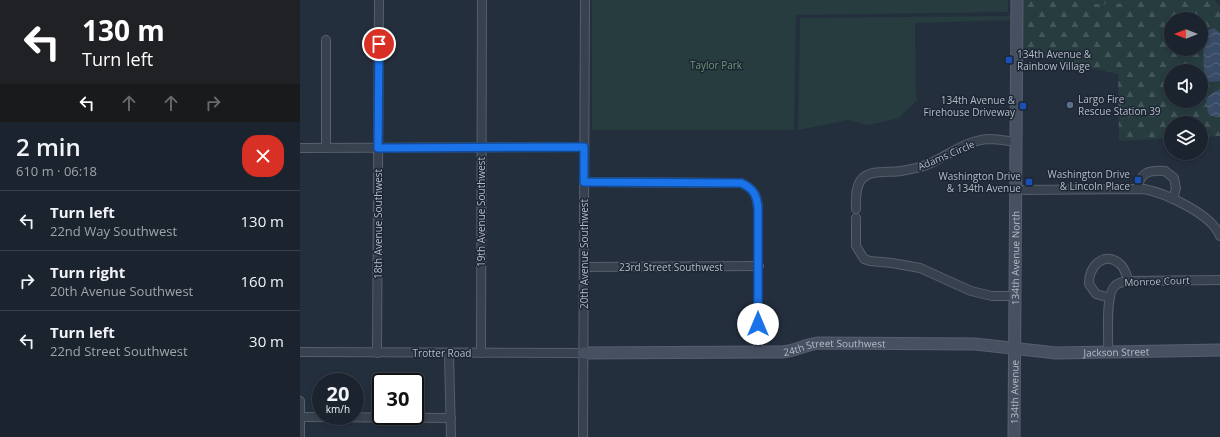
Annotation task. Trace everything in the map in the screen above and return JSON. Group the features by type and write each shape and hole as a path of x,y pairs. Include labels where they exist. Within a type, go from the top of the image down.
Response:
{"street":[{"name":"18th Avenue Southwest","path":"377,352 379,0"},
{"name":"19th Avenue Southwest","path":"481,353 482,0"},
{"name":"20th Avenue Southwest","path":"583,437 585,0"},
{"name":"134th Avenue North","path":"1013,347 1017,0"},
{"path":"326,40 326,148"},
{"name":"Adams Circle","path":"856,209 856,190 861,180 869,174 893,173 917,168 931,163 961,146 978,141 989,139 1016,142"},
{"path":"300,148 584,147"},
{"path":"1137,189 1139,179 1147,172 1165,171 1174,178 1176,188 1173,199"},
{"path":"584,182 741,183 749,186 755,193 758,201 758,353"},
{"path":"1016,190 1137,189 1158,191 1207,219 1217,229 1220,236"},
{"path":"856,218 856,246 864,259 870,261 892,262 920,268 971,291 992,296 1014,296"},
{"path":"1108,352 1110,298 1096,294 1089,284 1091,269 1095,264 1105,260 1115,261 1124,268 1129,281"},
{"name":"23rd Street Southwest","path":"584,267 758,266"},
{"name":"Monroe Court","path":"1110,298 1113,288 1119,283 1129,281 1220,280"},
{"name":"24th Street Southwest","path":"583,353 790,352 810,344 820,343 967,344 1013,347"},
{"name":"Jackson Street","path":"1013,347 1056,353 1220,350"},
{"name":"134th Avenue","path":"1013,347 1014,437"},
{"name":"Trotter Road","path":"300,352 583,353"},
{"path":"450,353 451,437"},
{"path":"300,401 300,437"},
{"path":"300,417 451,418"}],"green space":[{"name":"Taylor Park","path":"592,0 1008,0 1008,12 796,15 794,130 592,130"},
{"path":"1011,0 1013,0 1013,20 915,23 916,99 918,99 899,118 868,125 848,120 798,130 800,18 1008,16 1011,13"},
{"path":"1023,0 1084,0 1101,5 1122,3 1124,0 1214,0 1220,6 1220,33 1217,30 1208,34 1208,12 1164,12 1164,56 1203,56 1204,64 1164,64 1164,108 1208,108 1211,116 1220,116 1220,136 1208,137 1208,116 1164,116 1164,138 1119,141 1118,74 1023,53"},
{"path":"1084,0 1124,0 1122,3 1101,5"},
{"path":"1208,81 1220,81 1220,89 1208,97"}],"water":[{"path":"1214,28 1220,33 1220,81 1208,81 1208,64 1204,64 1203,56 1208,56 1208,30"},
{"path":"1220,89 1220,116 1211,116 1208,113 1208,97"}],"place":[{"name":"134th Avenue & Rainbow Village","path":"1009,60"},
{"name":"Largo Fire Rescue Station 39","path":"1070,105"},
{"name":"134th Avenue & Firehouse Driveway","path":"1023,106"},
{"name":"Washington Drive & Lincoln Place","path":"1138,180"},
{"name":"Washington Drive & 134th Avenue","path":"1029,182"}],"route":[{"path":"379,44 378,148 584,147 584,182 741,183 749,186 755,193 758,201 758,324"}]}
